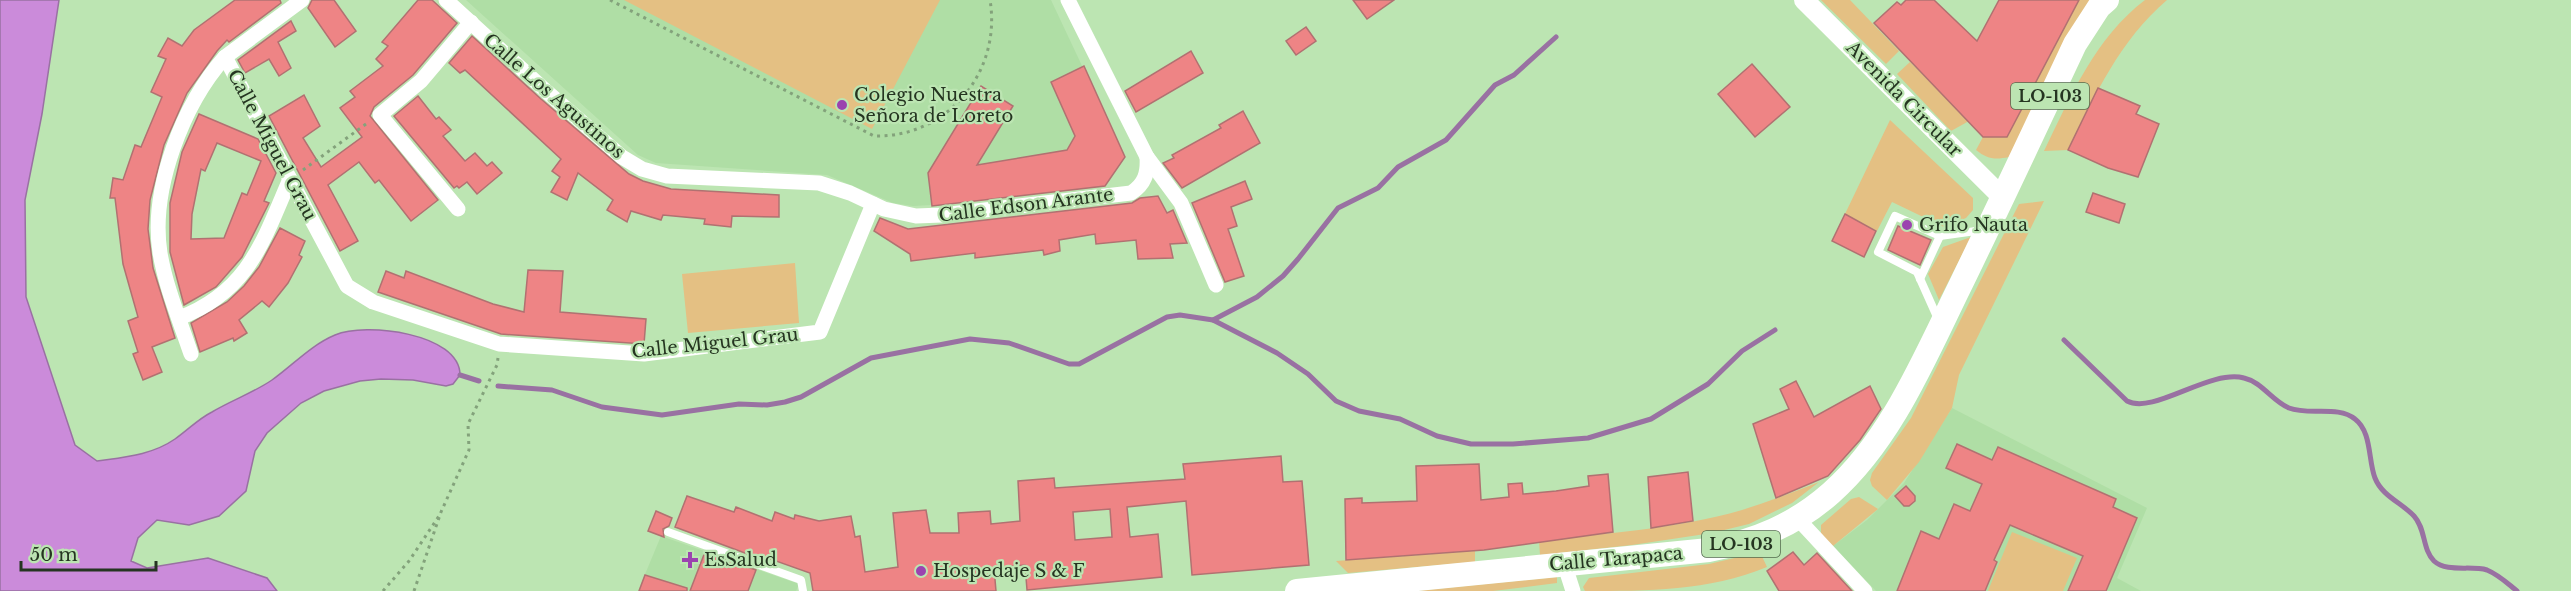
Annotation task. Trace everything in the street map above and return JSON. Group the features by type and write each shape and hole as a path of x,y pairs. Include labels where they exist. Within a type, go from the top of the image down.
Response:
{"main road":[{"name":"LO-103","path":"2003,198 2075,44 2099,7 2107,0"},
{"name":"Calle Tarapaca","path":"1297,591 1709,550 1764,536 1798,519 1831,493 1856,466 1907,396 2003,198"}],"street":[{"path":"191,354 166,282 160,252 158,221 162,188 172,155 188,116 209,77 225,57 302,0"},
{"name":"Calle Los Agustinos","path":"446,0 622,157 642,169 667,176 819,183 850,193 884,209 916,216"},
{"path":"1068,0 1147,157 1181,203 1216,285"},
{"name":"Avenida Circular","path":"1804,0 2003,198"},
{"path":"458,208 380,115 421,81 471,22"},
{"name":"Calle Miguel Grau","path":"225,57 342,278 358,294 373,302 498,344 644,354 820,332 873,204"},
{"name":"Calle Edson Arante","path":"916,216 1131,193 1145,178 1147,157"},
{"path":"179,318 213,301 241,277 261,245 290,179"},
{"path":"1798,519 1865,591"},
{"path":"1564,563 1572,591"}],"lane":[{"path":"1941,325 1917,272 1878,252 1895,216 1940,236 1987,229"},
{"path":"1920,279 1940,236"},
{"path":"668,532 801,580 803,591"}],"path":[{"path":"610,0 874,136 887,136 928,126 954,108 967,94 986,58 992,22 990,0"},
{"path":"290,179 380,115"},
{"path":"414,591 441,512 469,450 468,424 497,365 498,344"},
{"path":"383,591 409,561 441,512"}],"shaded area":[{"path":"0,0 59,0 42,114 25,200 26,297 75,445 97,461 157,449 175,439 207,415 272,380 318,344 349,331 388,331 409,334 445,349 456,361 460,375 453,384 446,386 413,380 360,381 324,391 301,403 267,433 255,451 246,491 219,516 189,525 157,520 138,538 131,561 147,568 208,558 267,578 277,591 0,591"},
{"name":"Colegio Nuestra Señora de Loreto","path":"466,0 1051,0 1125,157 1111,177 913,206 893,203 827,175 656,163 638,155"},
{"path":"624,0 940,0 872,129"},
{"path":"1821,0 1850,0 1899,51 1886,64"},
{"path":"2079,0 2092,0 2009,157 1991,158 1980,153 1976,150 1983,137 2007,137"},
{"path":"2145,0 2167,0 2150,16 2110,69 2068,150 2044,151 2075,89 2098,50 2127,15"},
{"path":"1910,62 1969,121 1951,131 1897,74"},
{"path":"1890,120 1973,198 1973,210 1966,218 1944,227 1892,202 1877,231 1845,214"},
{"path":"2044,201 1959,375 1952,408 1919,462 1887,500 1872,486 1870,480 1872,473 1911,418 2019,204"},
{"path":"1971,237 1939,300 1928,274 1943,247"},
{"path":"795,263 799,323 688,333 682,274"},
{"path":"1952,408 2147,508 2117,578 2141,591 1876,591 1833,546 1867,520 1904,483"},
{"path":"1819,482 1792,503 1749,524 1712,533 1632,545 1540,555 1539,541 1692,522 1742,510"},
{"path":"1859,497 1878,509 1833,546 1821,534 1821,525 1851,499"},
{"path":"2012,532 2077,558 2063,591 1988,591"},
{"name":"EsSalud","path":"661,536 799,584 796,591 638,591"},
{"path":"1475,551 1475,562 1348,573 1336,561"},
{"path":"1760,552 1767,567 1723,581 1678,588 1632,591 1585,591 1583,587 1589,578 1709,564"},
{"path":"1557,577 1557,583 1493,591 1415,591"}],"building":[{"path":"235,0 280,0 281,3 229,42 227,40 217,51 187,93 164,145 150,200 148,229 153,268 175,338 152,347 162,372 143,380 133,354 138,352 128,321 138,317 123,264 115,198 110,198 113,178 123,180 135,145 141,147 162,97 151,92 166,59 158,56 168,38 182,46 194,30"},
{"path":"312,0 334,0 356,31 335,47 308,8"},
{"path":"418,0 432,0 457,23 413,75 374,107 370,116 438,200 411,221 379,180 375,183 359,162 328,185 358,241 340,251 269,116 304,95 320,126 303,138 321,167 362,137 340,108 355,97 350,91 383,66 376,59 388,46 382,42"},
{"path":"1353,0 1394,0 1367,19"},
{"path":"1906,0 1934,0 1977,41 1999,0 2079,0 2007,137 1983,137 1874,23 1897,2 1901,5"},
{"path":"291,21 296,31 278,42 291,68 279,76 269,59 245,73 238,60"},
{"path":"1306,27 1316,41 1296,55 1286,41"},
{"path":"472,36 629,174 643,181 671,189 779,195 779,217 732,216 731,227 704,224 705,219 663,215 661,220 631,211 627,222 607,210 613,200 578,173 567,200 551,192 560,177 552,171 561,159 465,70 460,73 449,63"},
{"path":"1191,51 1203,73 1136,112 1125,91"},
{"path":"1752,64 1790,107 1755,137 1718,94"},
{"path":"1084,66 1125,157 1105,186 932,206 928,173 981,86 1013,106 977,165 1067,150 1075,136 1051,82"},
{"path":"2098,88 2140,106 2136,114 2159,124 2138,177 2108,168 2068,150"},
{"path":"418,96 436,119 439,117 451,130 443,136 465,161 475,153 487,166 492,162 502,173 477,194 467,182 459,188 457,186 454,188 394,116"},
{"path":"1243,111 1260,143 1182,188 1163,163 1174,158 1172,155 1221,128 1219,125"},
{"path":"199,114 258,139 276,173 264,201 269,203 242,257 216,287 184,305 170,252 170,203 182,152","holes":["217,143 261,161 247,195 242,193 224,238 191,239 192,214 201,169 205,171"]},
{"path":"1245,181 1252,199 1231,207 1237,226 1228,229 1244,276 1225,282 1192,203"},
{"path":"2093,193 2125,204 2119,223 2086,212"},
{"path":"1158,196 1167,213 1173,210 1187,243 1170,244 1173,258 1138,259 1136,240 1096,244 1095,234 1059,240 1060,251 1044,255 1043,250 975,258 975,253 911,261 910,254 874,231 880,218 908,229 1132,203 1140,198"},
{"path":"1845,214 1876,231 1864,257 1832,241"},
{"path":"1898,226 1931,240 1920,265 1888,250"},
{"path":"280,228 305,241 299,255 302,257 288,283 269,307 262,301 239,320 247,333 234,341 233,338 200,352 191,323 227,302 244,286 259,267"},
{"path":"528,270 563,271 560,312 646,319 644,344 501,334 378,292 386,271 404,278 406,271 493,304 524,312"},
{"path":"1796,381 1814,417 1870,386 1881,409 1860,440 1828,476 1776,498 1753,424 1789,409 1780,389"},
{"path":"1957,444 1992,460 1998,447 2116,499 2113,507 2137,518 2106,591 2068,591 2083,556 2010,525 1994,560 1997,562 1985,591 1897,591 1921,531 1939,539 1954,504 1970,511 1982,484 1946,468"},
{"path":"1281,456 1283,482 1302,481 1309,565 1192,575 1186,501 1127,507 1130,537 1158,534 1162,577 1027,590 1025,565 994,568 996,591 813,591 810,573 762,556 761,559 675,527 687,496 734,512 736,507 772,521 775,512 794,519 795,515 819,521 851,516 855,537 860,536 865,572 898,567 893,513 926,510 930,533 959,533 958,513 990,511 991,524 1020,521 1018,481 1054,478 1055,488 1185,479 1183,464","holes":["1110,509 1112,537 1075,540 1073,512"]},
{"path":"1479,464 1481,500 1509,497 1508,484 1522,483 1523,494 1556,491 1589,486 1588,476 1608,474 1613,532 1484,550 1346,560 1345,499 1362,498 1362,503 1417,501 1416,466"},
{"path":"1688,472 1693,521 1651,528 1648,477"},
{"path":"1906,486 1915,496 1915,501 1909,506 1904,506 1895,496"},
{"path":"656,511 672,518 669,526 663,529 664,537 648,531"},
{"path":"705,552 756,570 748,591 690,591"},
{"path":"1793,552 1804,565 1817,553 1852,591 1779,591 1767,571"},
{"path":"645,575 687,588 687,591 639,591"}],"waterway":[{"path":"498,386 552,390 602,407 662,415 739,404 767,405 785,402 801,397 871,358 970,339 1009,343 1069,364 1079,364 1167,317 1180,315 1213,320 1257,297 1283,276 1338,208 1378,188 1398,167 1446,140 1495,85 1514,75 1556,37"},
{"path":"1213,320 1277,353 1308,374 1336,401 1359,411 1400,419 1437,436 1471,444 1513,444 1588,438 1651,419 1708,384 1742,351 1775,330"},
{"path":"2064,340 2127,401 2138,404 2167,398 2199,385 2230,377 2250,380 2289,408 2305,411 2332,411 2348,415 2355,419 2364,431 2378,484 2387,495 2409,511 2418,521 2428,551 2434,561 2446,567 2487,570 2517,591"},
{"path":"460,375 479,381"}],"place":[{"name":"Colegio Nuestra Señora de Loreto","path":"842,105"},
{"name":"Grifo Nauta","path":"1907,225"},
{"name":"EsSalud","path":"690,560"},
{"name":"Hospedaje S & F","path":"921,571"}]}
